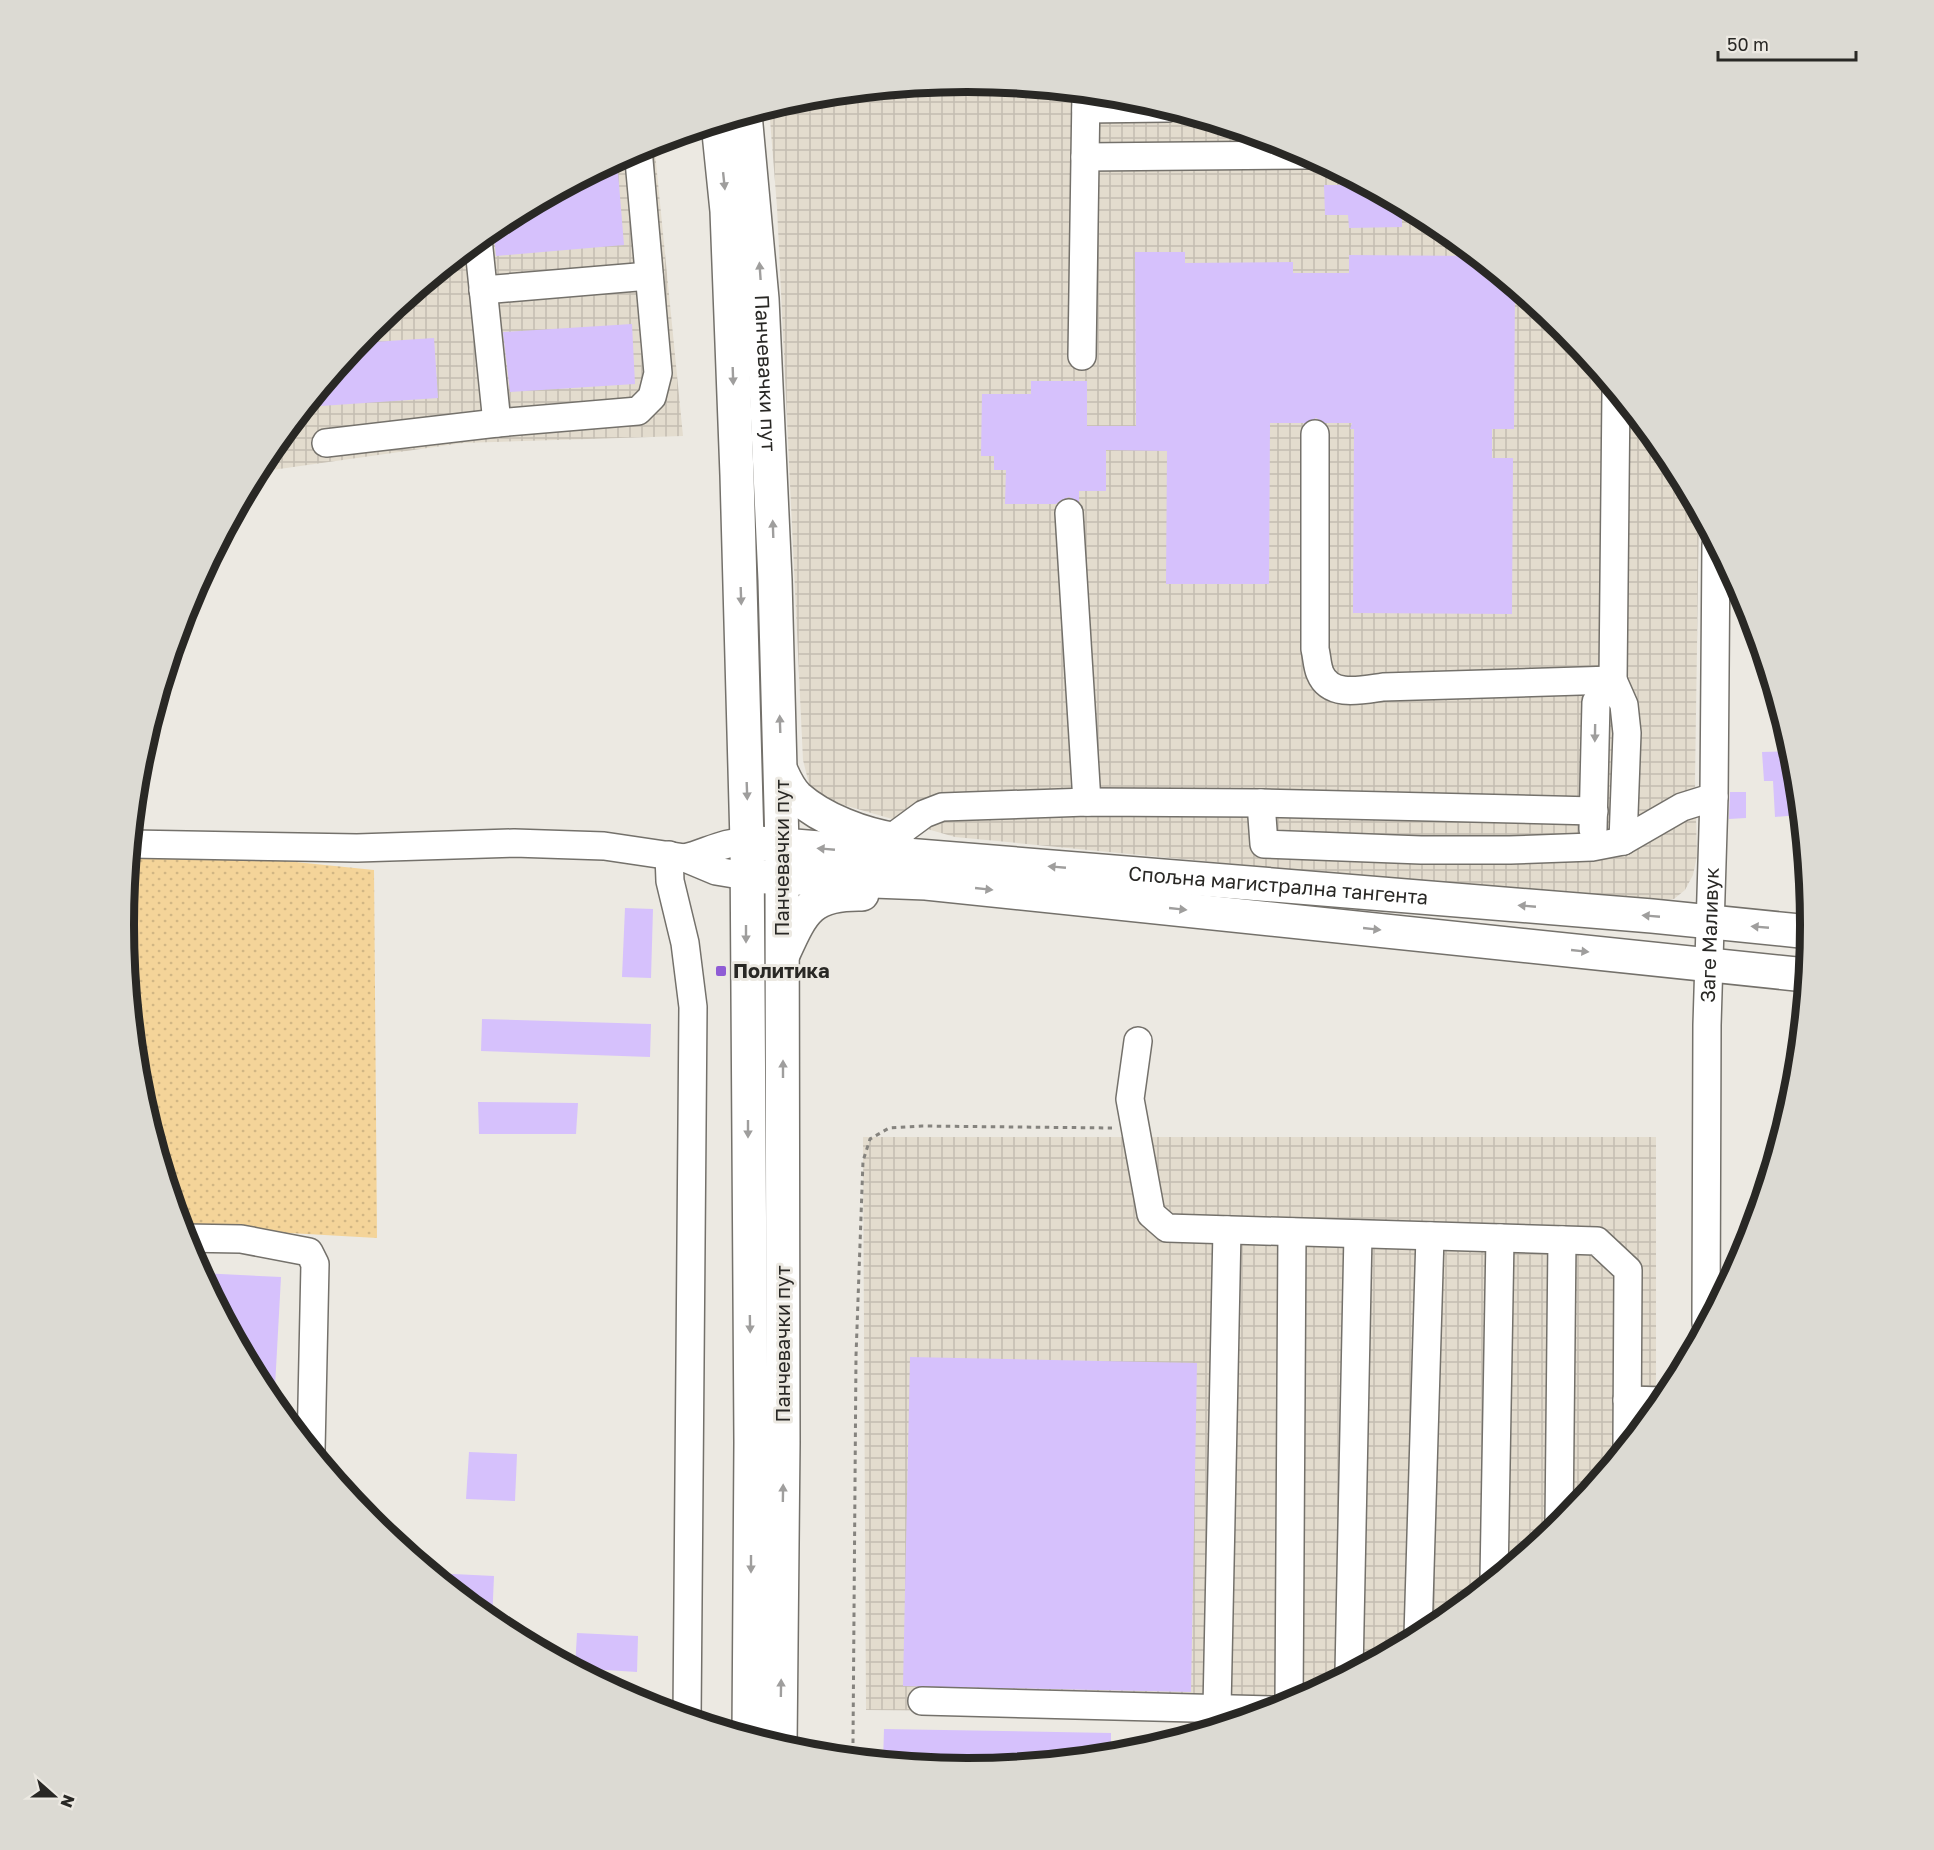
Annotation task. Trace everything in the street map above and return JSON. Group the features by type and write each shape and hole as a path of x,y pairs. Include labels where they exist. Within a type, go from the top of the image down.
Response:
{"main road":[{"name":"Панчевачки пут","path":"747,121 762,299 782,773 783,1442 780,1737"},
{"name":"Панчевачки пут","path":"719,130 728,233 747,842 751,1430 749,1729"},
{"path":"782,773 796,796 818,811 870,834 942,848 968,860"},
{"name":"Спољна магистрална тангента","path":"747,842 1800,931"},
{"name":"Спољна магистрална тангента","path":"746,876 926,883 1799,974"},
{"path":"782,956 800,918 822,900 840,895 878,894 926,883"}],"street":[{"path":"1082,356 1086,101"},
{"path":"1085,157 1286,155"},
{"path":"326,443 497,423 638,411 652,397 658,373 639,159"},
{"path":"479,250 497,423"},
{"path":"483,290 649,276"},
{"path":"1616,403 1613,680 1624,705 1627,733 1623,841"},
{"path":"1315,435 1315,649 1319,672 1326,684 1335,689 1348,691 1383,687 1613,680"},
{"path":"1069,513 1087,802"},
{"name":"Заге Маливук","path":"1707,1309 1708,965 1714,797 1716,558"},
{"path":"1592,848 1596,702 1613,680"},
{"path":"1262,802 1264,844 1432,850 1592,848 1623,841 1682,807 1714,797"},
{"path":"890,839 924,814 942,807 1087,802 1262,802 1594,810"},
{"path":"677,856 718,848 727,843 747,842"},
{"path":"138,844 357,848 514,843 604,846 677,856 716,871 746,876"},
{"path":"677,856 670,881 685,943 693,1007 687,1710"},
{"path":"1138,1041 1130,1099 1151,1215 1167,1228 1597,1242 1628,1269 1627,1433"},
{"path":"1217,1708 1227,1230"},
{"path":"1289,1694 1292,1232"},
{"path":"1349,1666 1358,1234"},
{"path":"1418,1625 1430,1236"},
{"path":"195,1238 241,1239 309,1251 315,1264 311,1439"},
{"path":"1494,1570 1500,1238"},
{"path":"1559,1511 1562,1240"},
{"path":"1627,1400 1651,1401"},
{"path":"922,1701 1248,1709"}],"path":[{"path":"853,1743 856,1356 863,1161 870,1139 889,1128 911,1127 1135,1128"}],"shaded area":[{"path":"912,93 1022,93 1130,108 1183,120 1286,155 1336,177 1384,203 1430,232 1474,264 1517,298 1594,375 1660,462 1699,526 1695,780 1697,856 1693,875 1685,890 1674,899 1653,901 1545,894 955,837 833,802 810,788 803,760 777,207 770,116 858,99"},
{"path":"655,152 683,436 463,443 269,470 340,375 417,298 504,232 550,203 598,177"},
{"path":"138,846 374,870 377,1238 191,1228 162,1141 141,1034 135,980 134,925"},
{"path":"863,1137 1656,1137 1656,1394 1594,1475 1556,1514 1517,1552 1430,1618 1336,1673 1238,1713 866,1710"}],"green space":[{"path":"152,752 151,768 145,792"}],"building":[{"path":"618,168 624,245 496,256 494,239 504,232 550,203"},
{"path":"1324,185 1351,185 1402,214 1402,227 1349,228 1348,215 1325,215"},
{"path":"1135,252 1185,252 1185,263 1293,262 1293,273 1349,273 1349,255 1463,256 1515,296 1514,429 1492,429 1492,458 1513,458 1512,614 1353,613 1354,429 1350,429 1352,423 1325,423 1316,418 1305,423 1270,423 1269,584 1166,584 1167,451 1106,450 1106,491 1079,491 1079,502 1069,497 1056,504 1005,504 1006,470 994,470 994,456 981,456 982,394 1031,394 1031,381 1087,381 1087,426 1136,426"},
{"path":"632,324 635,384 510,392 503,332"},
{"path":"434,338 438,398 315,406 340,375 372,342"},
{"path":"1782,751 1793,816 1775,817 1773,781 1764,781 1762,752"},
{"path":"1730,792 1746,792 1746,818 1729,819"},
{"path":"625,908 653,909 651,978 622,977"},
{"path":"482,1019 651,1024 650,1057 481,1051"},
{"path":"478,1102 578,1103 576,1134 479,1134"},
{"path":"210,1273 281,1277 275,1389 245,1342"},
{"path":"910,1357 1197,1363 1191,1692 903,1686"},
{"path":"469,1452 517,1454 515,1501 466,1499"},
{"path":"444,1574 494,1576 493,1610"},
{"path":"577,1633 638,1636 637,1672 591,1669 575,1661"},
{"path":"884,1729 1111,1733 1111,1745 1022,1757 912,1757 883,1754"}],"place":[{"name":"Политика","path":"721,971"}]}
